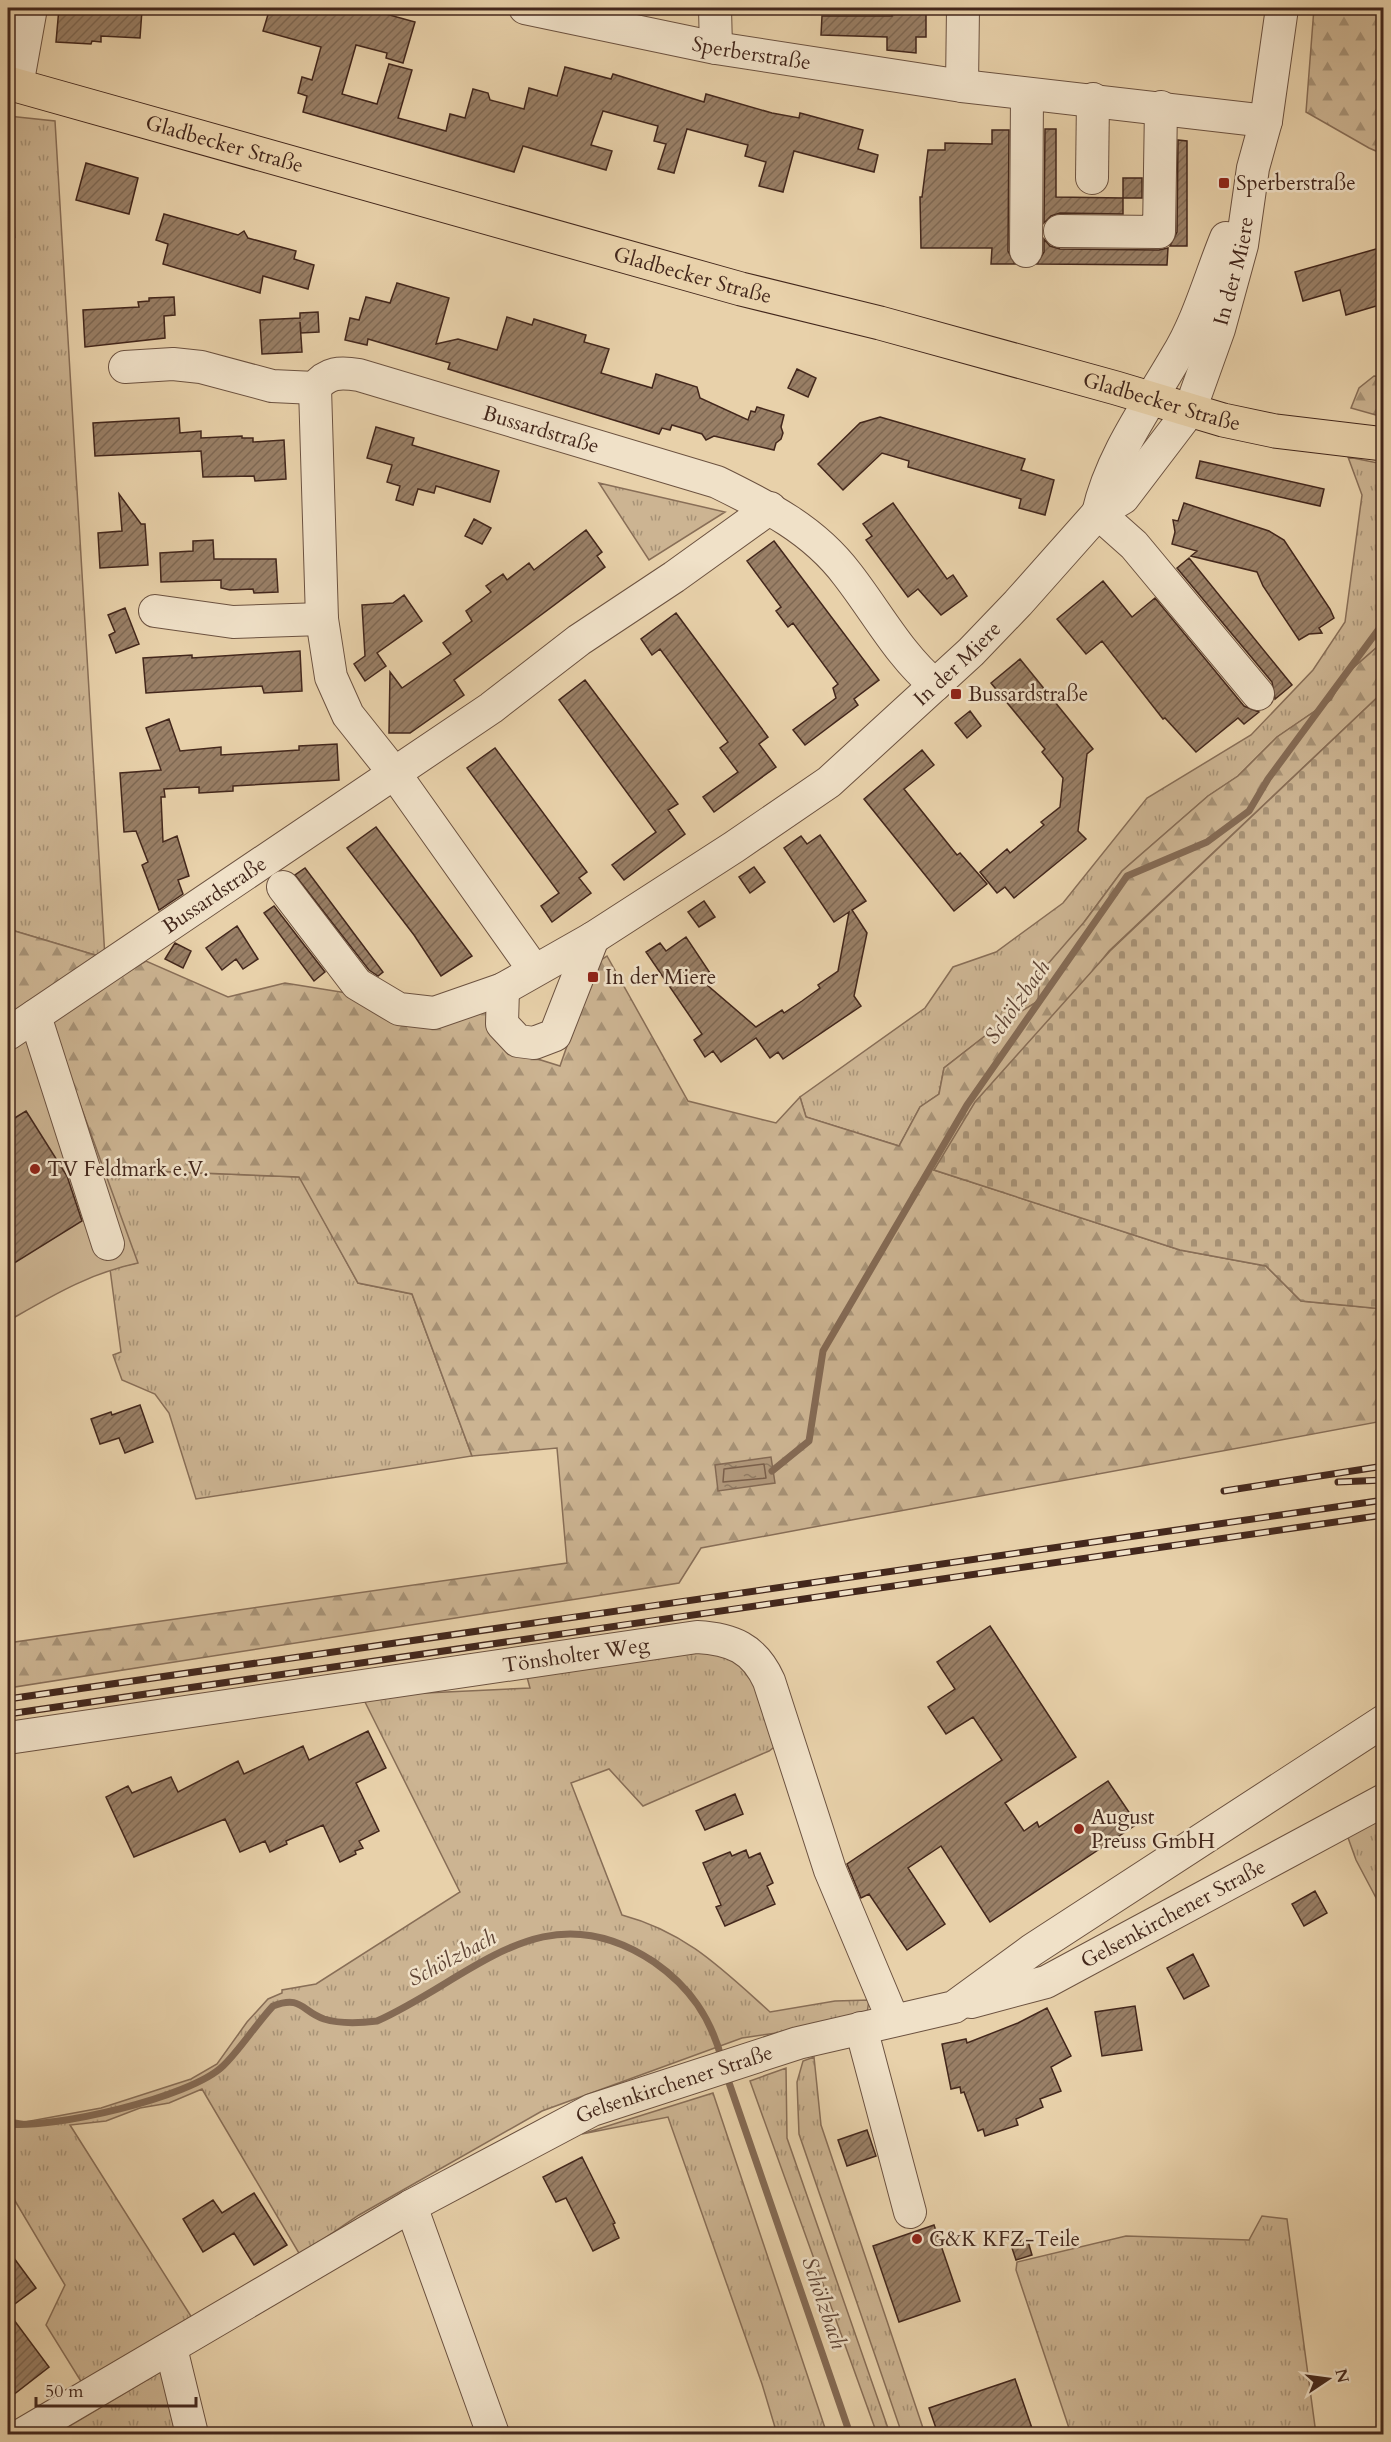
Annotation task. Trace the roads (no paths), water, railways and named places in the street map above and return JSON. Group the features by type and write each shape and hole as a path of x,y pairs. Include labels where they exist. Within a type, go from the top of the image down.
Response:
{"main road":[{"name":"Gladbecker Straße","path":"12,85 741,289 880,323 1191,410 1275,431 1383,444"}],"street":[{"path":"12,85 31,8"},
{"name":"Sperberstraße","path":"525,8 716,48 962,86 1093,99 1266,121"},
{"path":"715,8 716,48"},
{"path":"962,86 963,8"},
{"name":"In der Miere","path":"1098,513 1103,490 1150,398 1177,357 1188,333 1253,168 1266,121 1282,8"},
{"path":"1026,251 1027,94"},
{"path":"1092,178 1093,99"},
{"path":"1060,231 1159,232 1161,107"},
{"name":"In der Miere","path":"283,887 357,984 399,1009 434,1013 503,989 593,938 734,848 829,782 935,685 1018,603 1098,513 1123,498 1191,410 1219,329 1242,245 1253,168"},
{"path":"125,367 173,364 201,367 272,386 315,388 322,619 331,677 348,715 394,774 534,970"},
{"name":"Bussardstraße","path":"315,388 323,377 341,372 359,375 717,482 770,508 818,542 839,564 917,670 935,685"},
{"name":"Bussardstraße","path":"8,1034 491,708 579,640 674,577 770,508"},
{"path":"1098,513 1134,545 1258,694"},
{"path":"155,611 233,622 322,619"},
{"path":"503,989 502,1024 518,1041 534,1043 555,1035 593,938"},
{"path":"35,1016 108,1244"},
{"name":"Tönsholter Weg","path":"8,1738 698,1637 729,1640 748,1651 766,1675 830,1870 893,2020"},
{"name":"Gelsenkirchener Straße","path":"954,2007 1089,1913 1383,1721"},
{"name":"Gelsenkirchener Straße","path":"23,2434 411,2206 592,2110 798,2043 954,2007 1046,1982 1288,1849 1383,1800"},
{"path":"1089,1913 1114,1946"},
{"path":"861,2028 910,2212"},
{"path":"411,2206 493,2434"},
{"path":"171,2348 192,2434"}],"water":[{"path":"771,1457 775,1483 718,1491 715,1465"}],"waterway":[{"name":"Schölzbach","path":"772,1471 809,1441 823,1351 967,1105 1127,876 1207,842 1249,811 1268,779 1384,622"},
{"name":"Schölzbach","path":"8,2124 56,2122 152,2100 206,2078 223,2066 273,2006 296,2003 316,2016 337,2022 377,2021 478,1964 510,1948 543,1937 578,1934 614,1942 654,1962 678,1982 697,2005 712,2030 722,2060"},
{"name":"Schölzbach","path":"726,2074 850,2434"}],"railway":[{"path":"1224,1491 1384,1466"},
{"path":"1338,1482 1384,1480"},
{"path":"8,1699 1384,1500"},
{"path":"8,1714 1384,1515"}],"place":[{"name":"Sperberstraße","path":"1224,183"},
{"name":"Bussardstraße","path":"956,694"},
{"name":"In der Miere","path":"593,977"},
{"name":"TV Feldmark e.V.","path":"35,1169"},
{"name":"August Preuss GmbH","path":"1079,1829"},
{"name":"G&K KFZ-Teile","path":"917,2239"}]}
